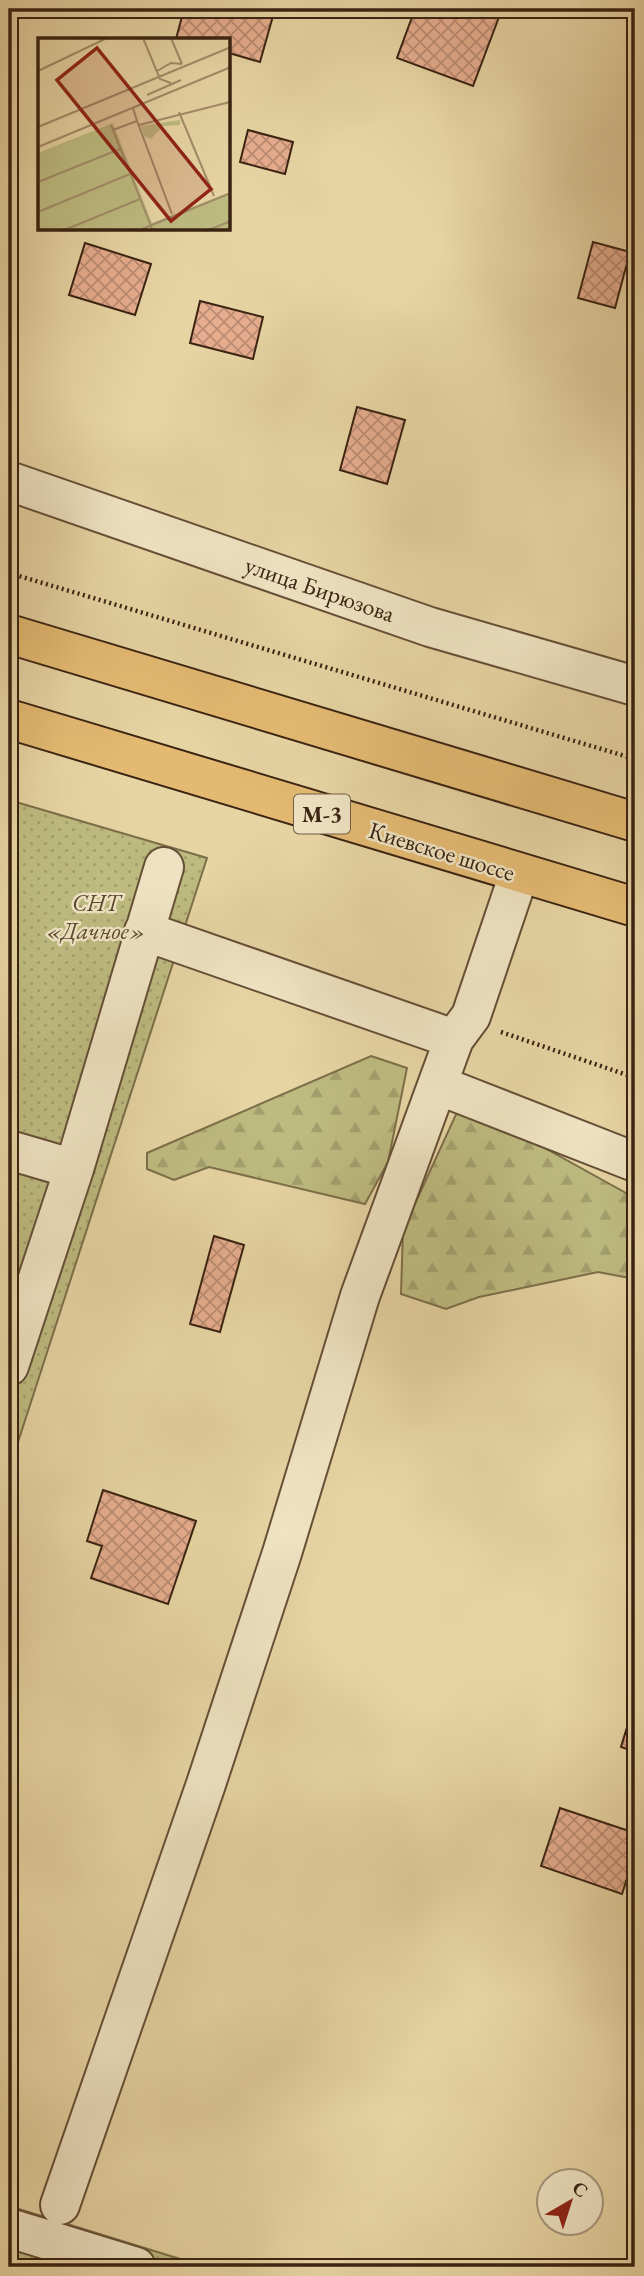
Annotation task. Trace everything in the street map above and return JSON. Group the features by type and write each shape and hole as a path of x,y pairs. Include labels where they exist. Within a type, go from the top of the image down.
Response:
{"highway":[{"path":"9,634 635,822"},
{"name":"Киевское шоссе","path":"9,719 635,907"}],"street":[{"name":"улица Бирюзова","path":"9,481 430,627 635,686"},
{"path":"9,1366 74,1170 163,867"},
{"path":"60,2205 210,1771 282,1553 360,1296 519,874"},
{"path":"144,931 461,1030"},
{"path":"438,1085 635,1162"},
{"path":"9,1150 74,1170"},
{"path":"9,2228 136,2267"}],"path":[{"path":"9,573 635,759"},
{"path":"461,1030 630,1076"}],"green space":[{"name":"СНТ «Дачное»","path":"9,800 207,858 9,1470"},
{"path":"371,1056 407,1068 388,1162 365,1204 209,1167 174,1180 147,1169 147,1153"},
{"path":"471,1107 635,1198 635,1279 598,1272 479,1297 446,1309 401,1294 403,1230 458,1110"},
{"path":"9,2206 206,2267 9,2267"}],"building":[{"path":"184,9 246,9 273,16 260,62 231,54 231,38 176,38"},
{"path":"415,9 502,9 473,86 397,58"},
{"path":"248,130 293,142 285,174 240,162"},
{"path":"593,242 630,252 615,308 578,298"},
{"path":"85,243 151,264 135,315 69,295"},
{"path":"200,301 263,317 253,359 190,343"},
{"path":"357,407 405,420 387,484 340,470"},
{"path":"214,1236 244,1245 220,1332 190,1324"},
{"path":"103,1490 196,1521 168,1604 91,1578 102,1546 87,1541"},
{"path":"635,1701 635,1752 621,1747"},
{"path":"560,1808 635,1833 635,1854 622,1894 541,1866"}]}
